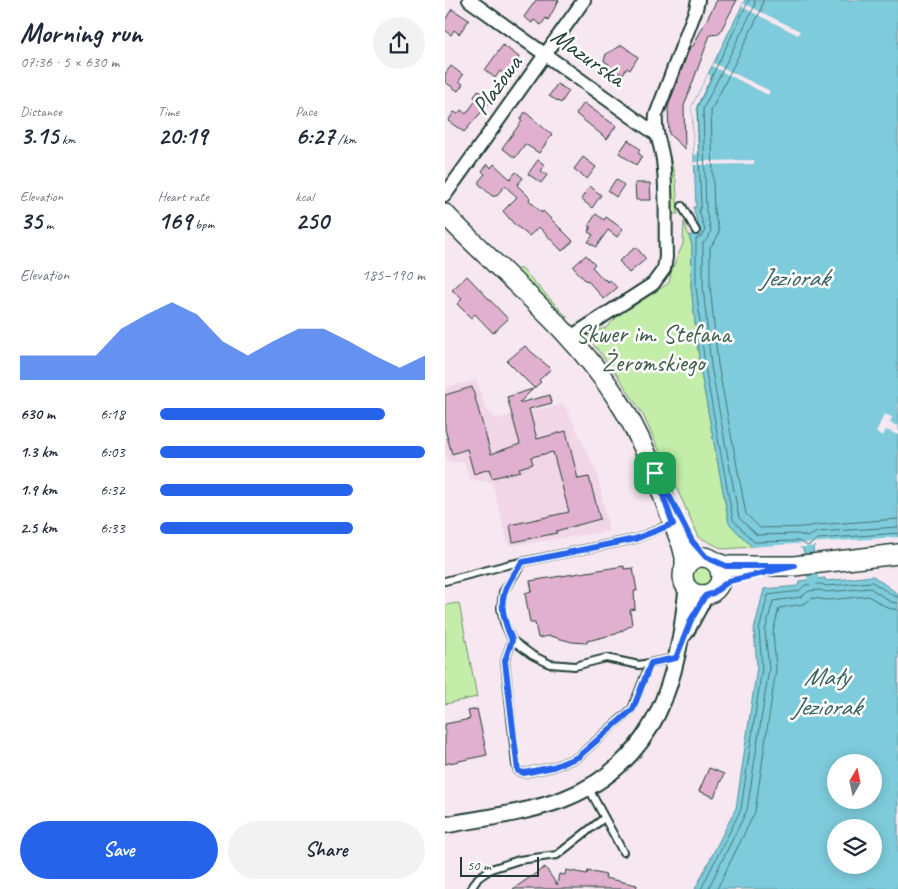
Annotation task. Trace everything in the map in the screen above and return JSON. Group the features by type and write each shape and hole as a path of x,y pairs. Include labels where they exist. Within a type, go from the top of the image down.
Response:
{"main road":[{"path":"445,214 569,338 619,400 655,473 685,557 683,576 687,588 697,595 712,591 729,581 794,566 898,554"},
{"path":"655,473 667,491 692,541 711,560 722,575 712,591"},
{"path":"685,568 693,559 711,560 726,566 794,566"}],"street":[{"name":"Mazurska","path":"469,0 656,134"},
{"name":"Plażowa","path":"445,195 584,0"},
{"path":"569,338 653,284 664,269 666,257 664,167 655,124 658,107 698,0"},
{"path":"445,825 550,804 588,787 619,766 633,753 655,723 664,702 677,654 687,588"},
{"path":"677,654 691,620 712,591"}],"lane":[{"path":"683,206 696,232"},
{"path":"445,581 523,562 635,539 673,524"},
{"path":"523,562 503,592 501,608 504,622 512,640 532,655 550,664 575,666 606,658 631,664 653,663 677,654"},
{"path":"512,640 505,661 516,765 518,771 524,773 553,767 578,757 633,709 653,663"},
{"path":"588,787 623,852"},
{"path":"471,889 477,878 491,869 519,860 557,855 604,818"}],"shaded area":[{"path":"476,380 486,409 496,419 564,404 597,473 609,531 509,546 492,483 470,479 464,462 448,462 445,451 445,388"}],"green space":[{"path":"670,157 676,181 678,214 672,214"},
{"name":"Skwer im. Stefana Żeromskiego","path":"684,222 692,245 691,286 700,368 729,523 752,547 723,549 699,537 643,415 620,379 587,336 587,333 606,328 622,312 604,325 597,326 620,309 629,309 669,283 672,269 683,244"},
{"path":"518,269 522,269 567,317 566,322 516,272"},
{"path":"703,564 712,568 716,577 712,586 703,590 694,586 690,577 694,568"},
{"path":"459,603 477,697 445,704 445,605"}],"water":[{"name":"Jeziorak","path":"745,0 898,0 898,538 818,544 813,549 814,555 805,556 803,549 798,546 752,547 729,523 700,368 691,287 692,245 689,236 700,231 693,207 696,207 692,106"},
{"name":"Mały Jeziorak","path":"873,576 898,594 898,889 695,889 736,808 757,667 754,630 764,589 798,586 799,581 825,578 826,581"}],"pier":[{"path":"743,3 800,31 798,35 750,11 742,6"},
{"path":"713,63 770,91 768,95 712,66"},
{"path":"708,74 711,76 696,107 698,154 694,155 692,106"},
{"path":"754,160 754,164 694,165 694,162 704,161"},
{"path":"884,414 892,417 890,423 898,426 898,435 886,430 883,436 876,433"},
{"path":"898,537 898,540 778,549 751,549 749,547"}],"building":[{"path":"536,0 559,0 548,20 546,18 541,25 534,20 532,23 524,17"},
{"path":"717,0 737,0 719,34 710,35 684,106 685,149 669,134 668,107 690,47 693,46"},
{"path":"452,9 469,20 459,34 454,30 451,35 445,30 445,20"},
{"path":"503,45 519,57 517,61 519,63 509,77 500,71 495,78 485,70"},
{"path":"622,45 638,57 630,70 627,68 623,74 613,74 610,72 609,64 604,61 606,54"},
{"path":"451,66 463,75 459,81 463,84 458,91 445,82 445,74"},
{"path":"557,84 569,91 561,103 549,96"},
{"path":"478,90 492,100 464,132 448,121 454,112 458,114 461,110 466,114 477,99 474,97"},
{"path":"584,103 616,126 607,139 576,114"},
{"path":"525,112 552,135 539,153 525,144 515,158 502,148 522,121 520,120"},
{"path":"628,140 640,149 638,153 642,156 636,165 619,153"},
{"path":"583,157 596,167 587,179 574,169"},
{"path":"538,160 545,165 541,171 547,175 541,183 528,174"},
{"path":"488,164 491,168 494,164 510,179 516,172 523,178 517,185 542,213 543,211 573,241 562,251 539,227 529,236 514,224 503,211 517,197 505,186 496,196 492,196 479,184 479,181 485,174 482,171"},
{"path":"616,179 624,185 616,197 608,191"},
{"path":"635,183 650,183 651,200 636,200"},
{"path":"590,186 601,195 592,208 581,199"},
{"path":"596,214 604,220 606,217 623,229 617,237 608,230 596,247 588,242 593,235 588,232 591,227 588,226"},
{"path":"636,247 646,259 629,273 619,261"},
{"path":"586,255 595,264 592,267 604,280 608,282 610,280 617,288 604,299 573,267"},
{"path":"467,276 508,319 493,333 475,314 471,318 457,304 462,299 452,290"},
{"path":"525,346 551,369 539,380 541,382 534,388 507,361"},
{"path":"472,387 491,454 520,444 507,397 533,389 519,403 550,395 552,403 529,409 537,439 566,431 578,479 589,477 600,519 556,531 557,533 513,542 510,525 569,512 553,452 531,457 533,464 519,468 520,471 492,478 489,469 474,474 467,449 452,454 445,429 445,395"},
{"path":"624,566 624,569 633,568 637,591 634,591 635,609 630,610 632,625 616,634 587,641 587,643 572,642 550,636 538,638 535,623 530,623 525,593 532,591 530,581"},
{"path":"477,709 487,755 445,764 445,724 470,719 468,711"},
{"path":"709,768 724,774 714,797 699,791"},
{"path":"545,867 557,885 559,874 565,875 566,870 587,874 588,871 606,875 605,878 637,885 636,889 513,889"}],"waterway":[{"path":"810,560 813,580"}],"route":[{"path":"655,473 682,518 692,541 706,557 726,566 794,566 729,581 713,593 705,596 691,620 676,658 651,663 633,709 578,757 553,767 524,773 518,771 505,661 512,640 504,622 501,608 503,592 513,574 523,562 635,539 673,524 655,473"}]}
